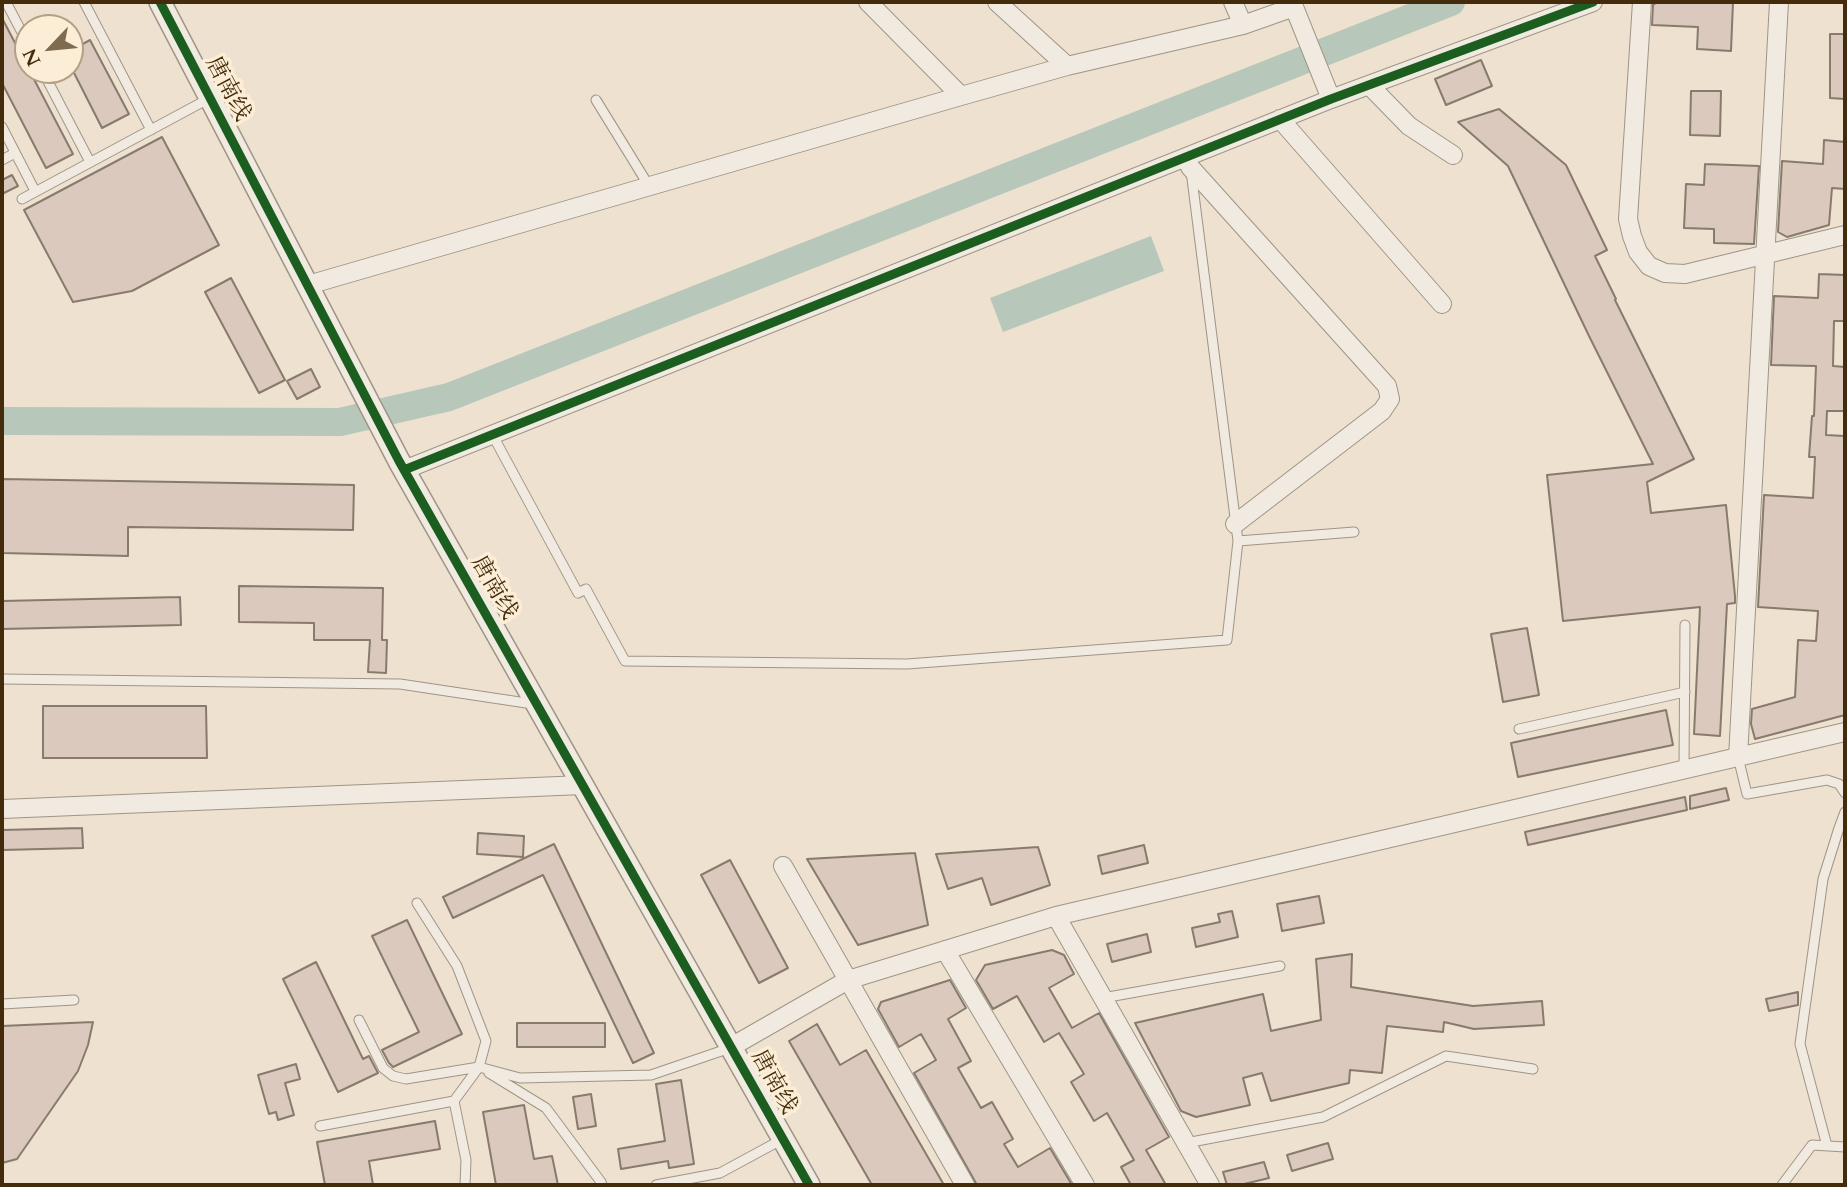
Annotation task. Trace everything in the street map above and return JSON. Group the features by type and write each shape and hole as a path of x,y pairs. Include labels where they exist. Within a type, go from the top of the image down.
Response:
{"street":[{"name":"唐南线","path":"160,2 401,465 809,1185"},
{"path":"868,2 961,96"},
{"path":"997,2 1067,66"},
{"path":"1233,2 1243,26"},
{"path":"401,465 492,434 1189,161 1331,99 1593,2"},
{"path":"1642,2 1628,219 1638,252 1649,266 1665,273 1685,274 1845,235"},
{"path":"1738,757 1779,2"},
{"path":"308,285 1067,66 1243,26 1293,4 1331,99"},
{"path":"1369,85 1409,126 1453,155"},
{"path":"1280,119 1442,304"},
{"path":"1189,161 1387,386 1390,399 1382,411 1237,532"},
{"path":"731,1047 848,980 1056,916 1845,732"},
{"path":"2,808 583,785"},
{"path":"783,866 965,1185"},
{"path":"1056,916 1210,1185"},
{"path":"945,950 1084,1185"}],"lane":[{"path":"83,2 151,130"},
{"path":"49,84 90,162"},
{"path":"22,198 210,98"},
{"path":"596,100 649,186"},
{"path":"2,127 36,191"},
{"path":"2,160 15,153"},
{"path":"492,434 578,593 586,589 625,660 906,664 1227,640 1237,532 1189,161"},
{"path":"1237,532 1354,533"},
{"path":"1684,769 1685,625"},
{"path":"2,679 400,684 538,705"},
{"path":"1519,729 1685,692"},
{"path":"1738,757 1747,794 1827,780 1839,784 1845,793"},
{"path":"1827,1146 1800,1044 1823,879 1845,812"},
{"path":"320,1126 454,1101 479,1067 486,1041 457,966 417,903"},
{"path":"1103,998 1280,966"},
{"path":"2,1004 74,999"},
{"path":"359,1020 383,1068 393,1076 406,1079 479,1067 520,1078 651,1075 731,1047"},
{"path":"1186,1143 1323,1117 1446,1056 1533,1069"},
{"path":"479,1067 546,1108 602,1185"},
{"path":"454,1101 466,1160 466,1185"},
{"path":"656,1185 720,1174 783,1139"},
{"path":"1782,1185 1812,1145 1845,1147"}],"shaded area":[{"path":"1151,236 1164,271 1003,332 990,298"}],"building":[{"path":"1657,2 1733,2 1731,51 1697,49 1698,27 1652,25 1653,5"},
{"path":"2,18 14,41 14,84 36,84 73,154 46,168 2,83"},
{"path":"1830,34 1845,34 1845,99 1830,98"},
{"path":"90,40 129,114 102,128 80,84 84,84 84,43"},
{"path":"1481,60 1492,86 1446,105 1435,79"},
{"path":"1691,91 1721,91 1720,136 1690,135"},
{"path":"1499,109 1566,165 1607,250 1595,256 1694,459 1647,482 1651,513 1726,505 1735,603 1727,604 1720,736 1694,734 1700,607 1563,621 1547,475 1653,464 1508,166 1458,122"},
{"path":"162,137 219,245 132,291 73,302 24,210"},
{"path":"1824,140 1845,142 1845,189 1832,188 1829,225 1787,237 1778,232 1782,161 1823,164"},
{"path":"1705,164 1759,166 1754,244 1714,243 1714,229 1684,228 1686,184 1704,185"},
{"path":"12,175 18,186 2,194 2,180"},
{"path":"1819,274 1845,275 1845,321 1834,321 1833,366 1845,367 1845,411 1827,411 1826,435 1845,436 1845,715 1755,739 1751,724 1752,709 1795,697 1798,640 1816,641 1818,611 1758,607 1764,495 1813,498 1815,457 1809,457 1816,366 1771,365 1774,296 1818,298"},
{"path":"231,278 285,380 259,393 205,292"},
{"path":"311,369 320,387 297,399 287,381"},
{"path":"2,479 354,485 353,530 128,527 128,556 2,553"},
{"path":"239,586 383,588 382,640 387,640 386,673 368,672 370,640 314,640 314,623 239,622"},
{"path":"180,597 181,625 2,629 2,601"},
{"path":"1527,628 1539,695 1503,702 1491,634"},
{"path":"43,706 206,706 207,758 43,758"},
{"path":"1666,710 1673,745 1518,777 1511,743"},
{"path":"1726,788 1729,800 1690,809 1690,796"},
{"path":"1685,797 1687,810 1528,845 1525,832"},
{"path":"82,828 83,848 2,850 2,830"},
{"path":"478,833 524,836 523,857 477,854"},
{"path":"554,844 654,1053 633,1063 543,875 453,918 443,897"},
{"path":"1144,845 1148,863 1102,874 1098,856"},
{"path":"1038,847 1050,885 991,905 982,878 948,889 936,854"},
{"path":"915,853 928,925 858,945 807,859"},
{"path":"730,860 788,968 759,983 701,875"},
{"path":"1319,896 1324,923 1282,931 1277,904"},
{"path":"1232,911 1238,937 1196,947 1192,928 1220,922 1218,914"},
{"path":"407,920 462,1034 393,1067 382,1050 419,1032 372,936"},
{"path":"1147,934 1151,952 1112,962 1107,944"},
{"path":"1052,950 1064,955 1074,974 1049,988 1072,1028 1099,1013 1169,1137 1146,1150 1166,1185 1131,1185 1121,1167 1134,1160 1107,1113 1094,1121 1071,1082 1084,1074 1059,1033 1044,1042 1017,996 993,1009 976,980 985,965"},
{"path":"1352,954 1351,987 1473,1006 1542,1001 1544,1025 1474,1029 1444,1022 1443,1032 1387,1026 1382,1073 1350,1070 1349,1083 1271,1101 1262,1073 1243,1078 1250,1105 1196,1117 1181,1111 1135,1023 1263,994 1271,1031 1321,1020 1316,959"},
{"path":"316,962 363,1059 369,1056 378,1073 338,1092 283,979"},
{"path":"950,980 966,1008 948,1019 971,1061 958,1068 981,1108 992,1102 1013,1139 1004,1144 1018,1167 1050,1148 1072,1185 977,1185 914,1073 936,1060 921,1034 899,1047 878,1009 881,1002"},
{"path":"1798,992 1798,1005 1769,1011 1766,999"},
{"path":"93,1022 78,1071 17,1159 2,1163 2,1026"},
{"path":"517,1023 605,1023 605,1047 517,1047"},
{"path":"817,1024 840,1065 866,1050 944,1185 872,1185 789,1041"},
{"path":"296,1064 300,1079 285,1083 294,1115 278,1120 276,1112 269,1114 258,1075"},
{"path":"681,1080 694,1164 669,1168 668,1161 621,1169 618,1149 665,1141 656,1084"},
{"path":"591,1094 596,1126 578,1129 573,1097"},
{"path":"524,1105 534,1159 552,1156 558,1185 496,1185 483,1112"},
{"path":"435,1121 440,1149 369,1161 373,1185 325,1185 317,1142"},
{"path":"1328,1143 1333,1159 1292,1171 1287,1155"},
{"path":"1264,1162 1269,1178 1240,1185 1227,1185 1223,1172"}],"waterway":[{"path":"2,421 340,422 449,397 1451,2"}],"cycle path":[{"path":"160,2 399,461 809,1185"},
{"path":"404,470 1331,99 1593,2"}]}
